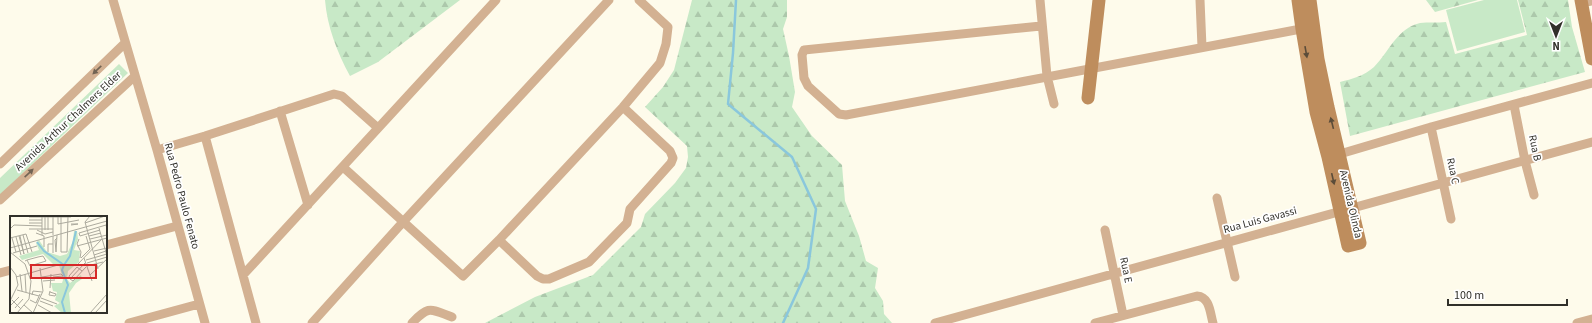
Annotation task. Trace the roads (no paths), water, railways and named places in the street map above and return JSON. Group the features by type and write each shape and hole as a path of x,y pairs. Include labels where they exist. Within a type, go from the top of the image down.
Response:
{"street":[{"name":"Rua Pedro Paulo Fenato","path":"113,0 157,150 205,323"},
{"path":"243,275 496,0"},
{"path":"312,323 403,222 609,0"},
{"path":"343,167 463,276 499,240 623,107 660,63 666,44 668,28 639,0"},
{"path":"1040,0 1041,26 1047,76 1054,104"},
{"path":"1088,98 1099,0"},
{"path":"1200,0 1202,47"},
{"name":"Avenida Olinda","path":"1298,0 1308,27"},
{"name":"Avenida Olinda","path":"1310,0 1308,27 1316,112 1334,156 1346,210"},
{"path":"1585,1 1592,59"},
{"path":"1041,26 804,50 802,55 804,78 808,86 840,114 846,115 1308,27"},
{"name":"Avenida Arthur Chalmers Elder","path":"0,164 125,43"},
{"name":"Avenida Arthur Chalmers Elder","path":"0,200 135,76"},
{"path":"1334,156 1431,127 1592,83"},
{"path":"157,150 334,94 342,96 378,128"},
{"name":"Rua B","path":"1514,105 1534,195"},
{"path":"499,240 537,276 543,279 549,279 589,262 626,223 630,209 671,163 672,158 670,151 623,107"},
{"path":"280,111 308,205"},
{"name":"Rua C","path":"1431,127 1451,219"},
{"path":"205,136 256,323"},
{"name":"Rua Luis Gavassi","path":"935,323 1227,241 1346,210 1592,142"},
{"path":"1217,198 1236,278"},
{"path":"107,245 177,226"},
{"name":"Rua E","path":"1104,230 1123,315"},
{"path":"0,273 10,270"},
{"path":"1096,323 1197,296 1201,296 1206,300 1213,323"},
{"path":"129,323 199,304"},
{"path":"412,323 423,311 430,309 452,317"},
{"path":"1578,323 1592,319"}],"waterway":[{"path":"736,0 728,104 792,157 816,209 808,268 783,323"}]}
